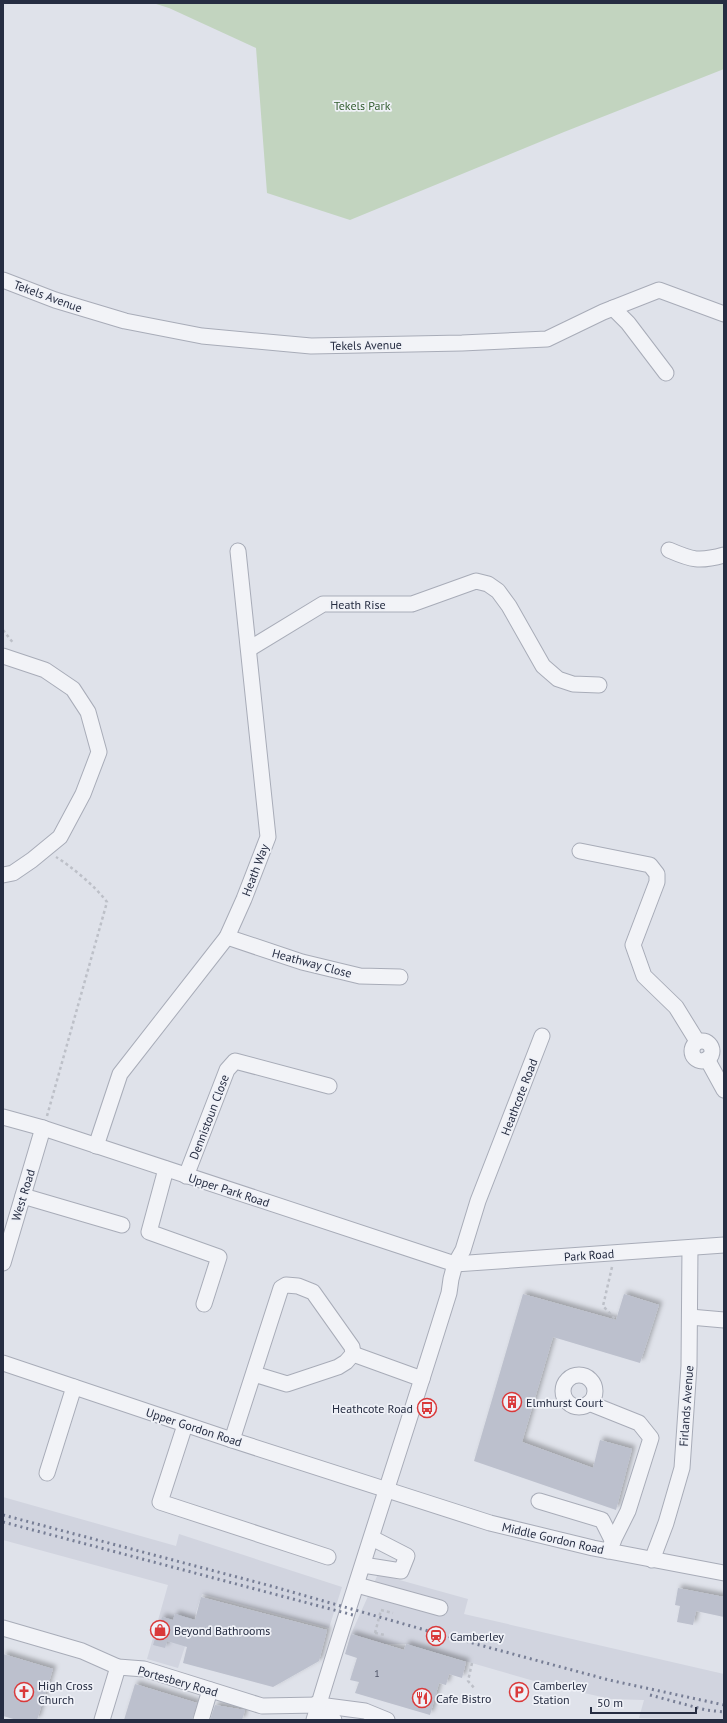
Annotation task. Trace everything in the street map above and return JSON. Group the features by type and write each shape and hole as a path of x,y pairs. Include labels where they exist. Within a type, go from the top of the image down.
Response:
{"street":[{"name":"Tekels Avenue","path":"3,280 55,300 125,321 202,336 311,346 462,343 547,338 613,308 659,290 724,314"},
{"path":"613,308 628,323 666,373"},
{"path":"669,550 691,559 710,559 724,555"},
{"name":"Heath Way","path":"96,1146 120,1074 226,937 244,899 268,837 238,551"},
{"name":"Heath Rise","path":"249,649 323,604 412,604 476,581 488,584 498,591 509,606 544,666 558,680 573,684 600,685"},
{"path":"3,656 44,670 72,689 88,712 99,752 83,794 60,837 48,848 13,873 3,874"},
{"path":"580,851 650,865 657,874 657,882 633,945 644,976 676,1007 697,1041 704,1040 712,1047 712,1054 707,1059 724,1090"},
{"name":"Heathway Close","path":"226,937 302,962 360,976 400,977"},
{"name":"Heathcote Road","path":"314,1720 326,1677 357,1585 449,1293 450,1279 455,1264 463,1250 478,1201 542,1036"},
{"name":"Dennistoun Close","path":"186,1176 227,1070 235,1061 329,1086"},
{"name":"Upper Park Road","path":"3,1117 43,1128 186,1176 320,1218 455,1264"},
{"name":"West Road","path":"3,1263 43,1128"},
{"path":"166,1169 148,1232 219,1257 204,1304"},
{"path":"23,1196 122,1225"},
{"name":"Park Road","path":"455,1264 724,1245"},
{"name":"Firlands Avenue","path":"652,1560 666,1523 682,1468 689,1366 690,1248"},
{"path":"232,1440 281,1288 286,1285 298,1286 313,1292 352,1347 353,1354 346,1362 287,1384 254,1374"},
{"path":"690,1317 724,1320"},
{"path":"353,1354 422,1379"},
{"name":"Upper Gordon Road","path":"3,1363 185,1425 386,1489"},
{"path":"47,1473 74,1387"},
{"path":"589,1403 639,1423 651,1438 628,1511 610,1547"},
{"path":"185,1425 160,1502 328,1557"},
{"name":"Middle Gordon Road","path":"386,1489 490,1523 610,1547 652,1560 724,1573"},
{"path":"539,1501 602,1520 610,1547"},
{"path":"363,1565 401,1571 407,1556 372,1538"},
{"path":"357,1585 440,1608"},
{"name":"Portesbery Road","path":"3,1628 82,1651 118,1667 144,1669 262,1706 319,1705 365,1711 387,1720"},
{"path":"102,1720 118,1667"},
{"path":"201,1720 210,1690"},
{"path":"319,1705 334,1720"}],"path":[{"path":"43,1128 107,902 100,892 64,861 56,857 48,848"},
{"path":"613,1263 603,1306 616,1320"},
{"path":"385,1635 375,1633 381,1610 393,1613"},
{"path":"472,1663 468,1681 475,1689"}],"shaded area":[{"path":"3,1497 176,1546 179,1534 342,1587 329,1628 202,1594 178,1668 147,1659 168,1585 3,1540"},
{"path":"378,1574 468,1599 464,1614 724,1674 724,1720 639,1718 644,1700 611,1699 548,1685 406,1644 385,1644 351,1634"}],"green space":[{"name":"Tekels Park","path":"153,3 724,3 724,69 564,132 350,220 267,193 256,48 169,8"}],"building":[{"name":"Elmhurst Court","path":"523,1294 616,1320 624,1294 659,1305 640,1363 553,1337 522,1442 593,1468 600,1440 632,1449 616,1510 474,1461"},
{"path":"678,1588 724,1597 724,1617 696,1611 693,1625 677,1622 680,1606 675,1605"},
{"path":"201,1597 327,1630 319,1661 273,1687 183,1663 187,1647 167,1641 165,1648 153,1645 162,1617 173,1620 175,1614 195,1620"},
{"path":"351,1634 404,1650 406,1644 466,1662 462,1678 449,1674 446,1685 439,1683 430,1715 355,1693 359,1682 350,1680 357,1658 345,1654"},
{"name":"High Cross Church","path":"3,1654 53,1669 37,1720 17,1720 3,1716"},
{"path":"135,1684 197,1703 192,1720 124,1720"},
{"path":"215,1705 245,1710 242,1720 210,1720"}],"railway":[{"path":"3,1515 271,1586 439,1634 609,1680 724,1705"},
{"path":"3,1522 353,1615"},
{"path":"650,1695 706,1710 724,1712"}],"place":[{"name":"Elmhurst Court","path":"512,1402"},
{"name":"Heathcote Road","path":"427,1408"},
{"name":"Beyond Bathrooms","path":"160,1630"},
{"name":"Camberley","path":"436,1636"},
{"name":"High Cross Church","path":"24,1692"},
{"name":"Camberley Station","path":"519,1692"},
{"name":"Cafe Bistro","path":"422,1698"}]}
